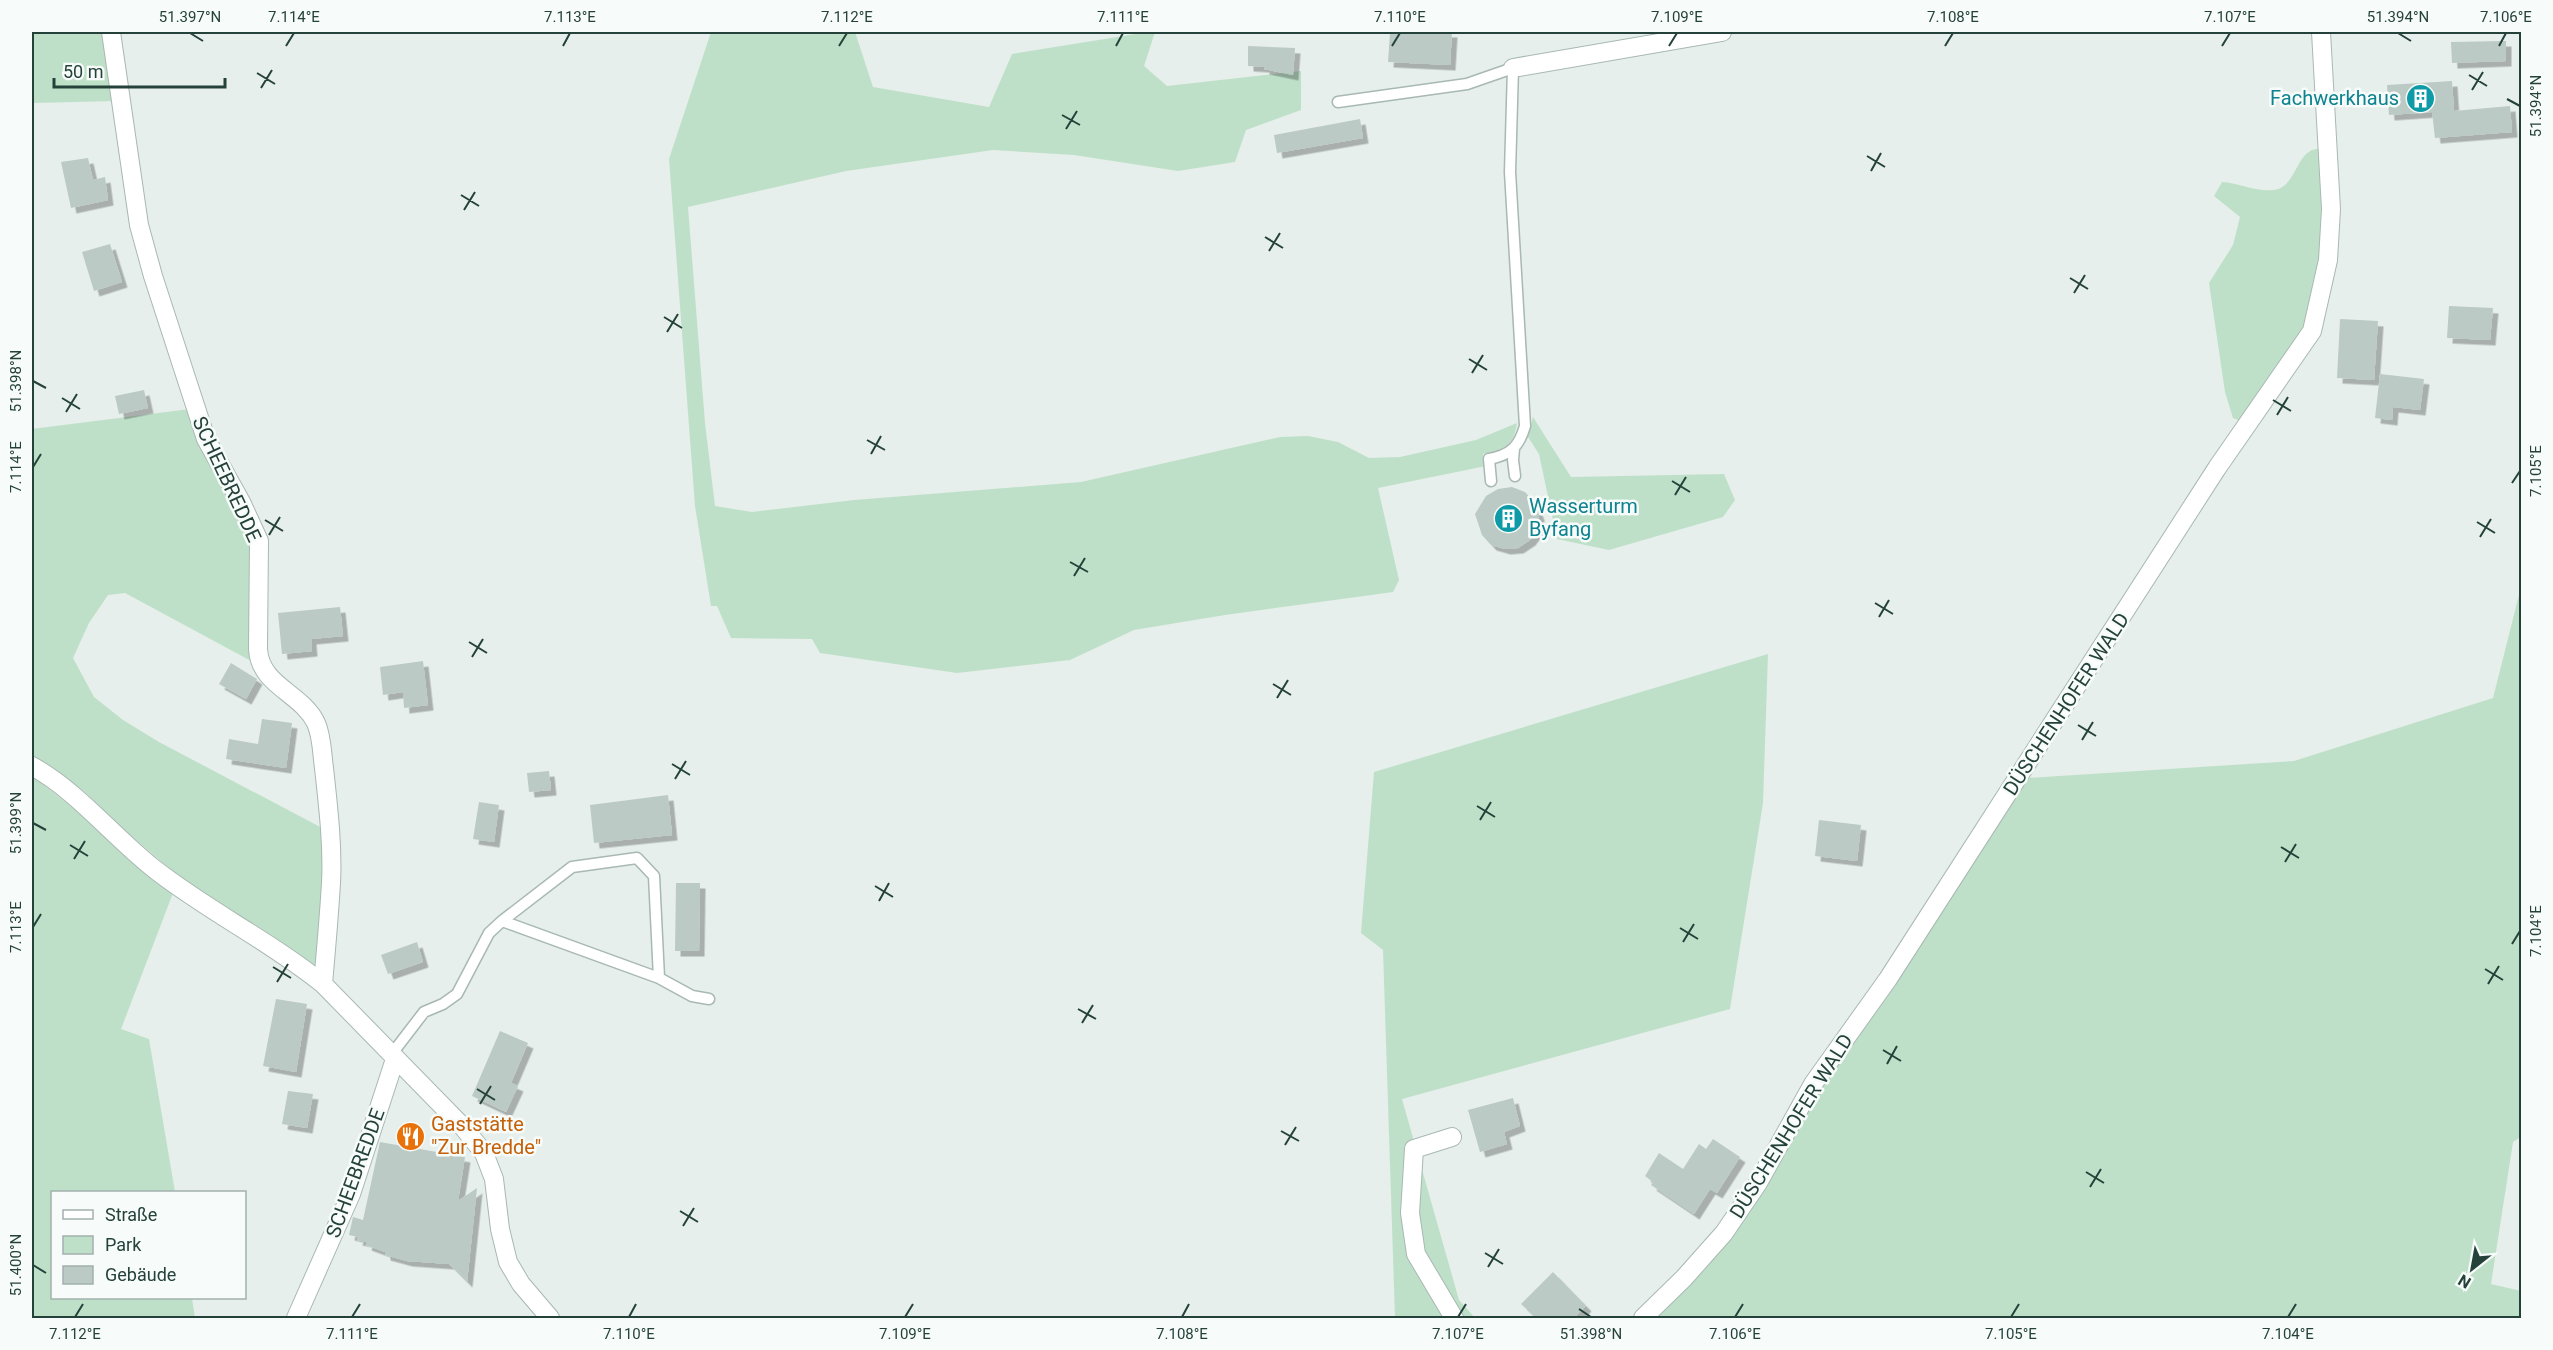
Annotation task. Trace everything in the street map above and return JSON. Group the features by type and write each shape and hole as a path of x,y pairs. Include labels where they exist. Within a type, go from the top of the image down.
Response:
{"street":[{"name":"SCHEEBREDDE","path":"111,32 139,225 153,276 206,439 259,540 258,649 260,664 273,681 309,712 319,732 326,789 331,881 323,984"},
{"path":"1513,68 1722,32"},
{"name":"DÜSCHENHOFER WALD","path":"1642,1318 1684,1278 1724,1233 1758,1183 1813,1084 1888,979 2217,468 2312,331 2328,260 2331,209 2321,32"},
{"path":"32,766 63,787 132,851 159,872 300,965 323,984 463,1127 484,1153 494,1179 500,1229 508,1262 521,1284 550,1318"},
{"name":"SCHEEBREDDE","path":"296,1318 351,1194 393,1057"},
{"path":"1452,1137 1414,1149 1410,1213 1416,1254 1454,1318"}],"lane":[{"path":"1338,102 1467,84 1513,68 1510,172 1525,426 1514,449 1508,454 1489,459 1491,481"},
{"path":"1514,449 1515,476"},
{"path":"393,1057 424,1012 457,994 489,933 572,867 636,858 654,876 659,978"},
{"path":"502,921 659,978 692,996 709,999"}],"green space":[{"path":"32,32 106,32 115,101 33,103 32,106"},
{"path":"711,32 855,32 873,87 989,107 1012,54 1148,32 1155,32 1144,66 1167,86 1301,71 1301,110 1246,130 1235,162 1178,171 1074,155 993,150 846,171 688,207 705,423 715,506 752,512 854,500 1081,482 1280,437 1308,436 1338,442 1369,458 1400,457 1476,440 1517,423 1513,437 1502,448 1483,454 1486,466 1378,488 1399,580 1393,592 1134,630 1070,660 957,673 820,653 812,639 731,638 717,606 711,606 695,506 669,159"},
{"path":"2326,147 2316,315 2245,423 2233,418 2225,392 2209,283 2233,245 2240,217 2214,196 2222,182 2260,190 2280,188 2291,179 2306,154"},
{"path":"190,409 255,550 253,662 125,593 108,595 89,623 73,658 94,697 123,720 159,742 324,829 329,885 319,969 187,883 117,824 85,792 49,765 32,756 32,429"},
{"path":"1533,417 1571,477 1724,474 1735,500 1723,517 1609,550 1557,539 1539,454 1528,437"},
{"path":"2521,587 2522,1136 2513,1142 2491,1284 2521,1291 2521,1318 1638,1318 1720,1233 2011,779 2294,761 2493,698"},
{"path":"1768,654 1763,803 1730,1009 1402,1099 1459,1300 1475,1318 1395,1318 1383,950 1361,933 1374,772"},
{"path":"33,777 86,818 173,893 121,1029 149,1039 175,1191 51,1191 51,1299 192,1299 195,1318 32,1318"}],"building":[{"path":"1422,32 1452,32 1450,65 1388,62 1390,33 1422,34"},
{"path":"2506,41 2506,61 2452,63 2451,42"},
{"path":"1248,46 1295,48 1293,75 1264,69 1264,67 1248,66"},
{"path":"2452,81 2454,111 2510,106 2512,132 2435,138 2432,112 2389,115 2387,85"},
{"path":"1360,119 1363,138 1277,153 1274,135"},
{"path":"88,158 93,180 105,177 108,200 71,208 61,162"},
{"path":"110,244 122,282 94,291 82,252"},
{"path":"2449,306 2493,308 2490,340 2447,338"},
{"path":"2340,319 2378,321 2374,380 2337,378"},
{"path":"2380,374 2424,379 2420,410 2393,407 2392,420 2375,418"},
{"path":"144,390 148,408 119,414 115,396"},
{"name":"Wasserturm Byfang","path":"1512,487 1525,492 1534,502 1539,515 1538,529 1530,540 1518,548 1505,549 1491,545 1482,535 1475,514 1486,496 1498,489"},
{"path":"340,607 343,636 311,639 312,651 282,654 278,613"},
{"path":"423,661 428,705 404,708 403,692 383,695 380,667"},
{"path":"231,663 257,679 246,699 219,684"},
{"path":"262,719 292,723 286,768 226,759 229,739 258,744"},
{"path":"549,771 551,790 529,792 527,773"},
{"path":"668,795 672,835 594,843 590,805"},
{"path":"479,802 499,805 494,842 473,839"},
{"path":"1819,820 1861,825 1857,861 1815,856"},
{"path":"676,883 700,883 699,951 675,951"},
{"path":"417,942 423,962 388,974 381,955"},
{"path":"276,999 307,1004 296,1072 263,1066"},
{"path":"500,1031 528,1043 511,1083 518,1086 506,1112 472,1096"},
{"path":"288,1091 313,1094 307,1128 282,1124"},
{"path":"1513,1098 1520,1126 1504,1132 1507,1144 1480,1152 1468,1110"},
{"path":"1713,1139 1740,1157 1717,1193 1710,1189 1694,1214 1651,1185 1653,1182 1645,1176 1659,1153 1683,1169 1699,1144 1706,1149"},
{"path":"380,1142 465,1157 458,1201 477,1188 467,1282 449,1264 407,1261 385,1255 385,1252 366,1245 367,1242 357,1240 358,1237 349,1235 353,1217 363,1220"},
{"path":"1553,1272 1586,1306 1574,1318 1536,1318 1521,1304"}],"place":[{"name":"Fachwerkhaus","path":"2420,98"},
{"name":"Wasserturm Byfang","path":"1508,518"},
{"name":"Gaststätte \"Zur Bredde\"","path":"410,1136"}]}
